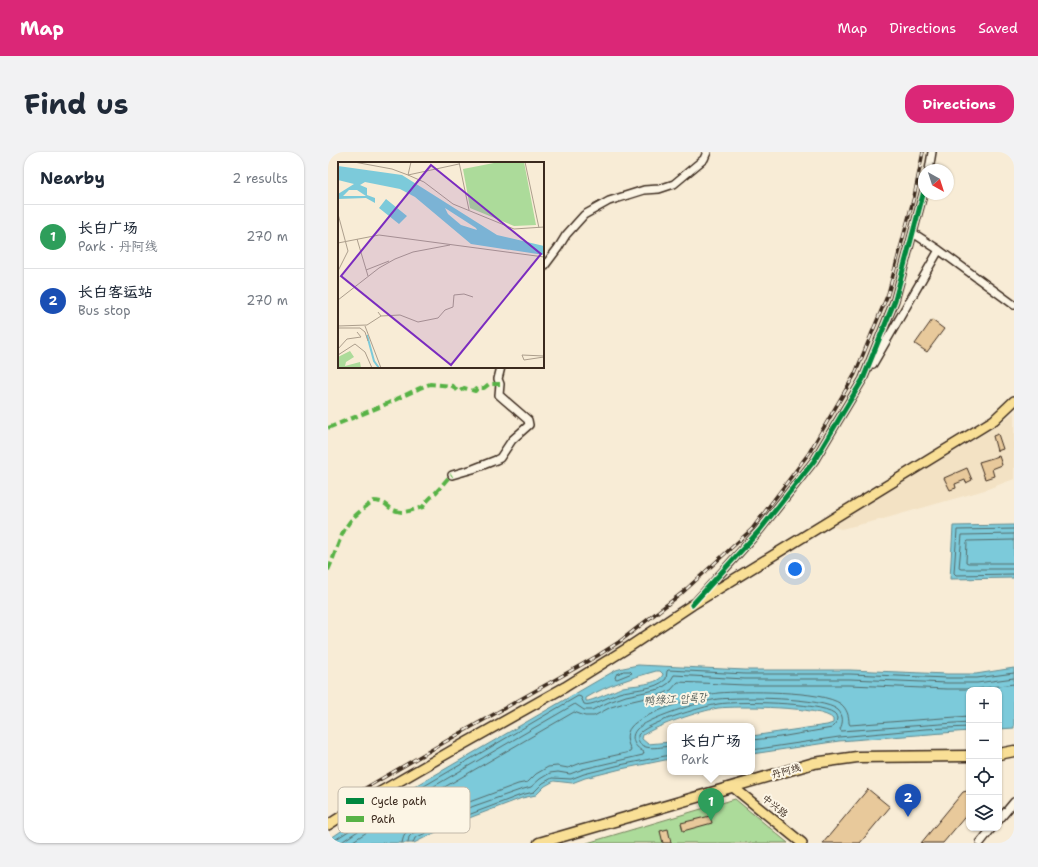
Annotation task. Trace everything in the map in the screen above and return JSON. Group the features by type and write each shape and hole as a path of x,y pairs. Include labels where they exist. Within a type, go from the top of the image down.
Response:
{"highway":[{"path":"1002,753 1014,751"},
{"name":"丹阿线","path":"539,843 828,760 873,756 966,756"}],"main road":[{"path":"392,787 565,687 692,605 994,420 1014,401"},
{"name":"中兴路","path":"733,787 802,843"},
{"path":"328,825 338,819"}],"street":[{"path":"544,267 555,253 566,235 584,215 608,201 644,190 659,189 674,184 704,159 707,152"},
{"path":"929,164 932,152"},
{"path":"692,605 759,531 814,461 862,378 895,300 922,200"},
{"path":"913,233 1014,305"},
{"path":"862,378 874,363 938,250"},
{"path":"452,475 473,469 500,458 512,440 529,424 528,420 499,395 500,384 498,379 501,368"},
{"path":"1002,816 1014,802"},
{"path":"980,843 990,831"}],"shaded area":[{"path":"1014,412 1014,479 985,490 883,519 841,529 830,526 992,429"}],"green space":[{"path":"735,799 788,843 587,843"}],"water":[{"path":"1014,525 1014,578 950,579 953,526"},
{"name":"鸭绿江 압록강","path":"638,665 745,670 850,670 947,674 976,674 1014,668 1014,728 1002,729 1002,687 966,687 966,731 839,741 755,754 755,736 827,725 833,723 833,719 826,715 797,709 760,707 718,708 667,723 643,735 642,739 648,744 667,742 667,760 621,769 585,778 572,783 554,781 545,786 536,795 522,798 470,818 470,787 414,787 616,670","holes":["656,671 660,671 663,674 661,678 646,684 623,687 598,698 586,701 586,698 594,693 629,679"]},
{"path":"338,833 434,833 414,843 328,843 328,840"}],"building":[{"path":"932,320 944,329 927,352 915,344"},
{"path":"998,434 1003,449 997,451 993,436"},
{"path":"999,456 1002,465 992,469 994,476 985,479 979,462"},
{"path":"967,468 972,480 966,483 965,480 955,484 956,488 950,490 944,478"},
{"path":"868,789 890,807 860,843 823,843"},
{"path":"966,791 966,816 943,843 921,843 963,792"},
{"path":"710,816 712,823 683,831 681,823"},
{"path":"668,829 671,843 663,843 660,831"}],"railway":[{"path":"367,787 619,642 682,593 752,529 809,453 855,374 888,294 914,197 923,152"}],"marked path":[{"path":"328,428 430,384 453,386 457,391 464,388 475,391 478,388 484,388 489,384 500,384"},
{"path":"328,570 346,527 356,515 373,501 382,502 391,509 400,512 423,507 452,475"}],"cycle path":[{"path":"692,605 759,531 814,461 863,379 895,300 922,200"}],"place":[{"name":"长白客运站","path":"908,817"},
{"name":"长白广场","path":"711,821"}]}
